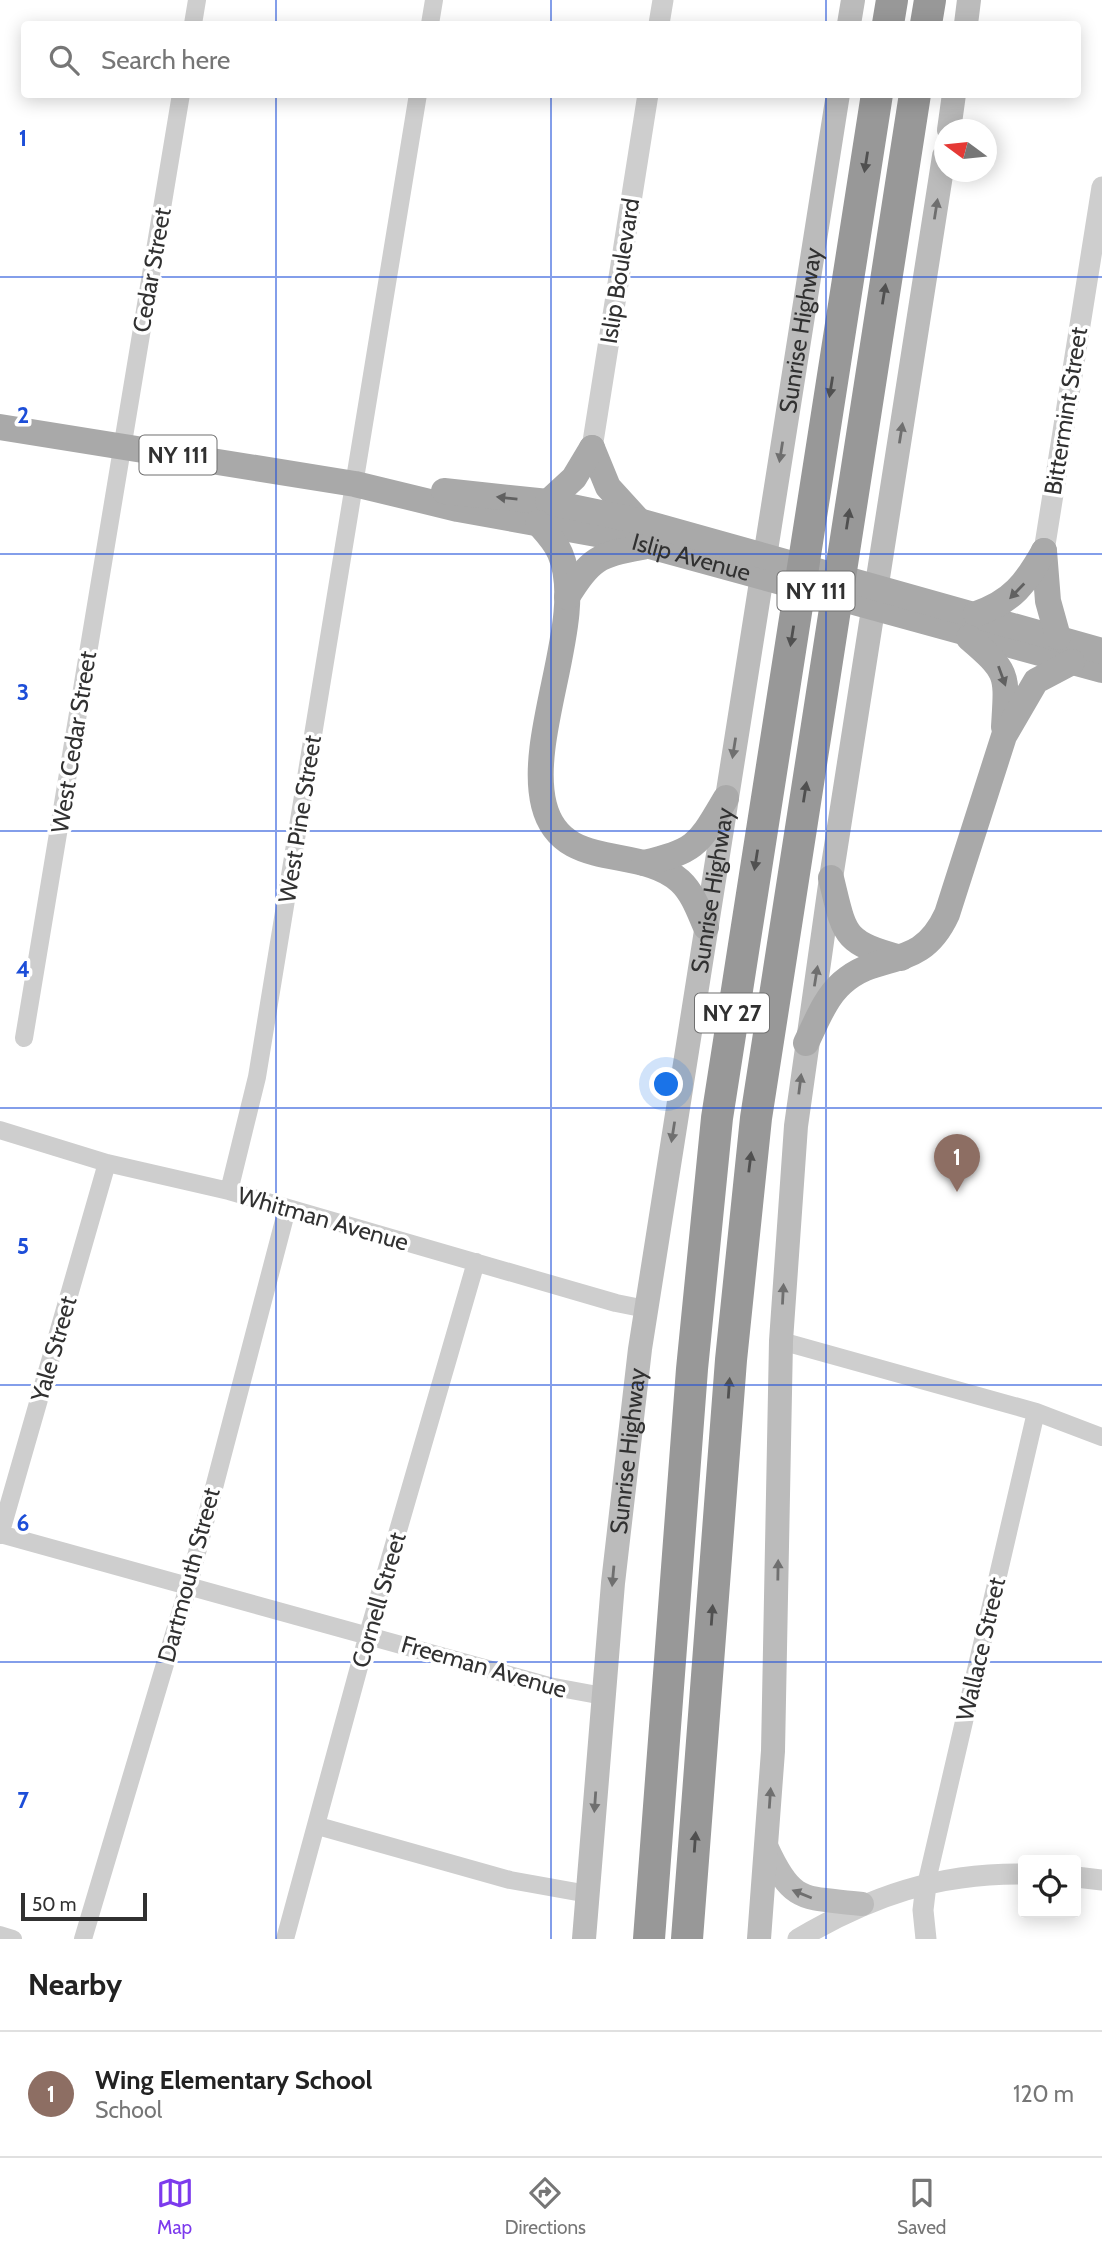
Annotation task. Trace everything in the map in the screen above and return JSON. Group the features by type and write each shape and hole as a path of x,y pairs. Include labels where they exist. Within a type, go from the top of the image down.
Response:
{"highway":[{"path":"888,21 892,0"},
{"path":"926,21 930,0"},
{"name":"Sunrise Highway","path":"649,1939 693,1356 716,1130 876,98"},
{"name":"NY 27","path":"689,1924 733,1336 754,1130 914,98"}],"main road":[{"path":"850,21 853,0"},
{"path":"966,21 970,0"},
{"name":"Sunrise Highway","path":"584,1939 622,1490 646,1309 837,98"},
{"path":"951,119 953,98"},
{"path":"759,1939 775,1690 781,1341 792,1167 806,1043 940,182"},
{"name":"Islip Avenue","path":"0,427 355,484 458,509 639,521 704,549 969,623 1072,662 1102,670"},
{"path":"592,448 574,478 543,513 560,553 567,597 540,773 545,810 561,835 575,846 603,856 644,863 680,881 691,894 706,927"},
{"path":"592,448 608,487 639,521"},
{"name":"Islip Avenue","path":"543,513 650,545 704,549"},
{"path":"567,597 594,560 610,553 650,545"},
{"path":"1004,736 1004,674 969,623 1004,603 1018,591 1044,551"},
{"path":"1044,551 1048,601 1058,637"},
{"name":"Islip Avenue","path":"969,623 1058,637 1102,651"},
{"path":"806,1043 830,997 842,982 858,972 901,958 924,946 942,923 1004,736 1036,681 1072,662"},
{"path":"644,863 689,850 703,836 726,798"},
{"path":"831,878 841,921 849,936 863,947 901,958"},
{"path":"766,1847 790,1889 810,1898 862,1904"}],"street":[{"path":"194,21 197,0"},
{"path":"430,21 433,0"},
{"path":"660,21 663,0"},
{"name":"Cedar Street","path":"122,446 180,98"},
{"name":"West Pine Street","path":"229,1191 257,1077 417,98"},
{"name":"Islip Boulevard","path":"592,448 647,98"},
{"name":"Bittermint Street","path":"1044,551 1102,187"},
{"name":"West Cedar Street","path":"24,1038 122,446"},
{"name":"Whitman Avenue","path":"0,1130 107,1163 229,1191 615,1303 646,1309"},
{"name":"Yale Street","path":"0,1534 107,1163"},
{"name":"Dartmouth Street","path":"83,1939 188,1587 287,1209"},
{"name":"Cornell Street","path":"285,1939 318,1826 368,1634 476,1262"},
{"path":"781,1341 1035,1412 1102,1437"},
{"name":"Wallace Street","path":"926,1885 1035,1412"},
{"name":"Freeman Avenue","path":"0,1534 560,1689 603,1696"},
{"path":"318,1826 510,1880 588,1894"},
{"path":"798,1939 862,1904 926,1885 977,1875 1018,1874"},
{"path":"1081,1878 1102,1880"},
{"path":"926,1885 923,1910 926,1939"},
{"path":"0,1935 13,1939"}],"place":[{"name":"Wing Elementary School","path":"957,1192"}]}
